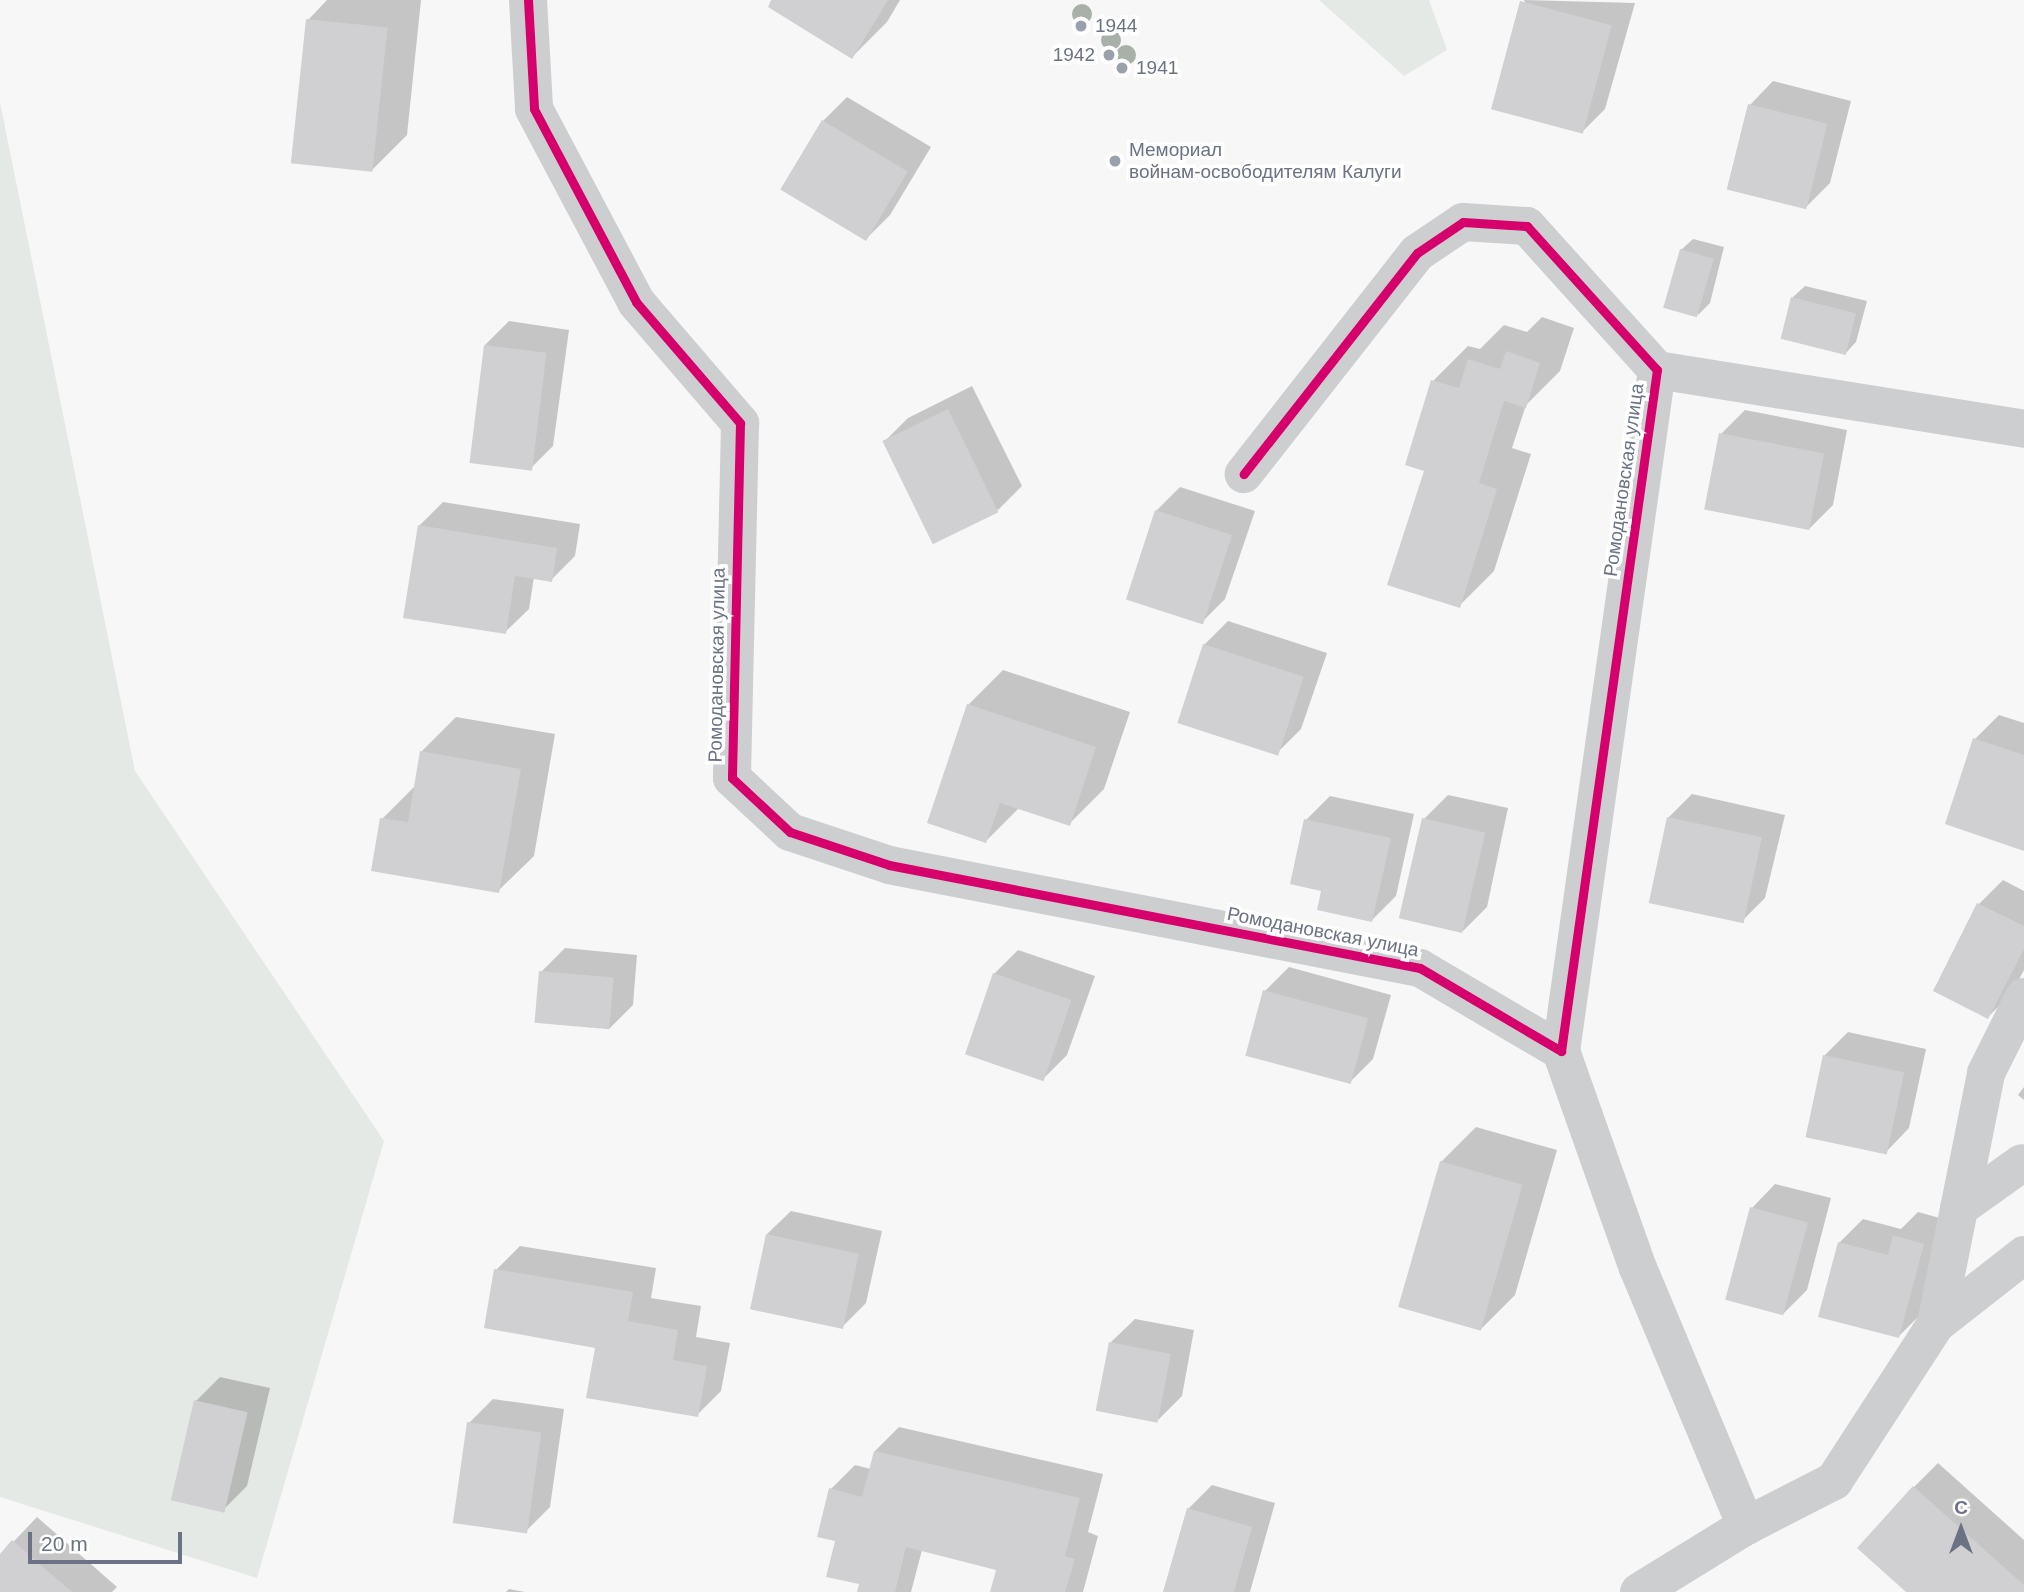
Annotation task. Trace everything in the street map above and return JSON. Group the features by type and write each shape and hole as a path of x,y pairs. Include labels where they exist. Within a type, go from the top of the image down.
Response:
{"street":[{"name":"Ромодановская улица","path":"528,0 534,109 636,302 740,424 732,778 790,832 889,865 1420,968 1561,1051 1657,370"},
{"name":"Ромодановская улица","path":"1244,474 1417,253 1462,222 1527,226 1657,370 2024,429"},
{"path":"1936,1324 1986,1073 2024,997"},
{"path":"1561,1051 1638,1268 1746,1526"},
{"path":"1959,1208 2022,1163"},
{"path":"1639,1592 1746,1526 1834,1480 1936,1324 2024,1255"}],"shaded area":[{"path":"1319,0 1429,0 1447,50 1404,76"},
{"path":"0,102 135,771 384,1141 257,1578 0,1497"}],"building":[{"path":"771,0 888,0 852,59 768,7"},
{"path":"1520,1 1612,26 1583,134 1491,109"},
{"path":"306,19 388,28 372,172 291,163"},
{"path":"1748,104 1828,124 1806,209 1727,189"},
{"path":"822,120 908,172 866,241 780,189"},
{"path":"1680,249 1714,259 1697,317 1663,308"},
{"path":"1791,297 1856,313 1846,355 1781,339"},
{"path":"484,345 547,353 532,471 469,463"},
{"path":"1506,351 1540,363 1526,408 1504,401 1479,483 1497,489 1460,608 1387,585 1424,471 1405,465 1431,380 1459,388 1468,359 1500,369"},
{"path":"948,409 998,512 933,544 882,441"},
{"path":"1719,433 1824,453 1809,530 1704,510"},
{"path":"1155,510 1232,535 1203,624 1126,599"},
{"path":"418,525 557,548 552,582 515,576 506,634 403,618"},
{"path":"1203,644 1304,677 1278,756 1177,723"},
{"path":"967,704 1096,747 1070,826 1000,803 986,843 927,823"},
{"path":"1973,738 2024,755 2024,851 1945,824"},
{"path":"420,751 521,769 499,893 371,871 380,818 408,822"},
{"path":"1667,817 1762,837 1744,923 1649,903"},
{"path":"1422,818 1485,833 1462,933 1399,918"},
{"path":"1304,819 1391,838 1372,922 1317,910 1321,891 1290,884"},
{"path":"1977,903 2024,926 2024,949 1988,1019 1933,991"},
{"path":"539,971 614,978 609,1029 534,1023"},
{"path":"993,973 1071,1000 1043,1081 965,1054"},
{"path":"1263,990 1368,1018 1351,1084 1245,1056"},
{"path":"1823,1055 1904,1072 1887,1154 1806,1137"},
{"path":"1440,1161 1523,1185 1481,1331 1398,1307"},
{"path":"1750,1207 1808,1223 1783,1315 1725,1300"},
{"path":"766,1234 859,1254 843,1329 750,1309"},
{"path":"1893,1235 1924,1244 1899,1338 1818,1317 1838,1242 1888,1255"},
{"path":"494,1269 633,1292 628,1321 678,1330 673,1360 707,1366 698,1417 586,1398 595,1348 484,1328"},
{"path":"1109,1342 1171,1354 1157,1423 1096,1411"},
{"path":"194,1400 248,1412 224,1513 171,1500"},
{"path":"467,1422 541,1432 527,1533 453,1523"},
{"path":"874,1451 1080,1498 1065,1556 1075,1559 1065,1592 990,1592 996,1570 906,1547 895,1592 857,1592 859,1584 826,1577 835,1541 817,1537 829,1488 862,1497"},
{"path":"1913,1486 2024,1585 2024,1592 1906,1592 1857,1548"},
{"path":"1187,1508 1252,1527 1234,1592 1163,1592"},
{"path":"12,1540 72,1592 0,1592 0,1554"}],"cycle path":[{"path":"528,0 534,109 636,302 740,423 732,778 790,832 889,865 1420,968 1561,1051 1657,370 1527,226 1463,222 1417,253 1244,474"}],"place":[{"name":"1944","path":"1081,26"},
{"name":"1942","path":"1109,55"},
{"name":"1941","path":"1122,68"},
{"name":"Мемориал войнам-освободителям Калуги","path":"1115,161"}]}
